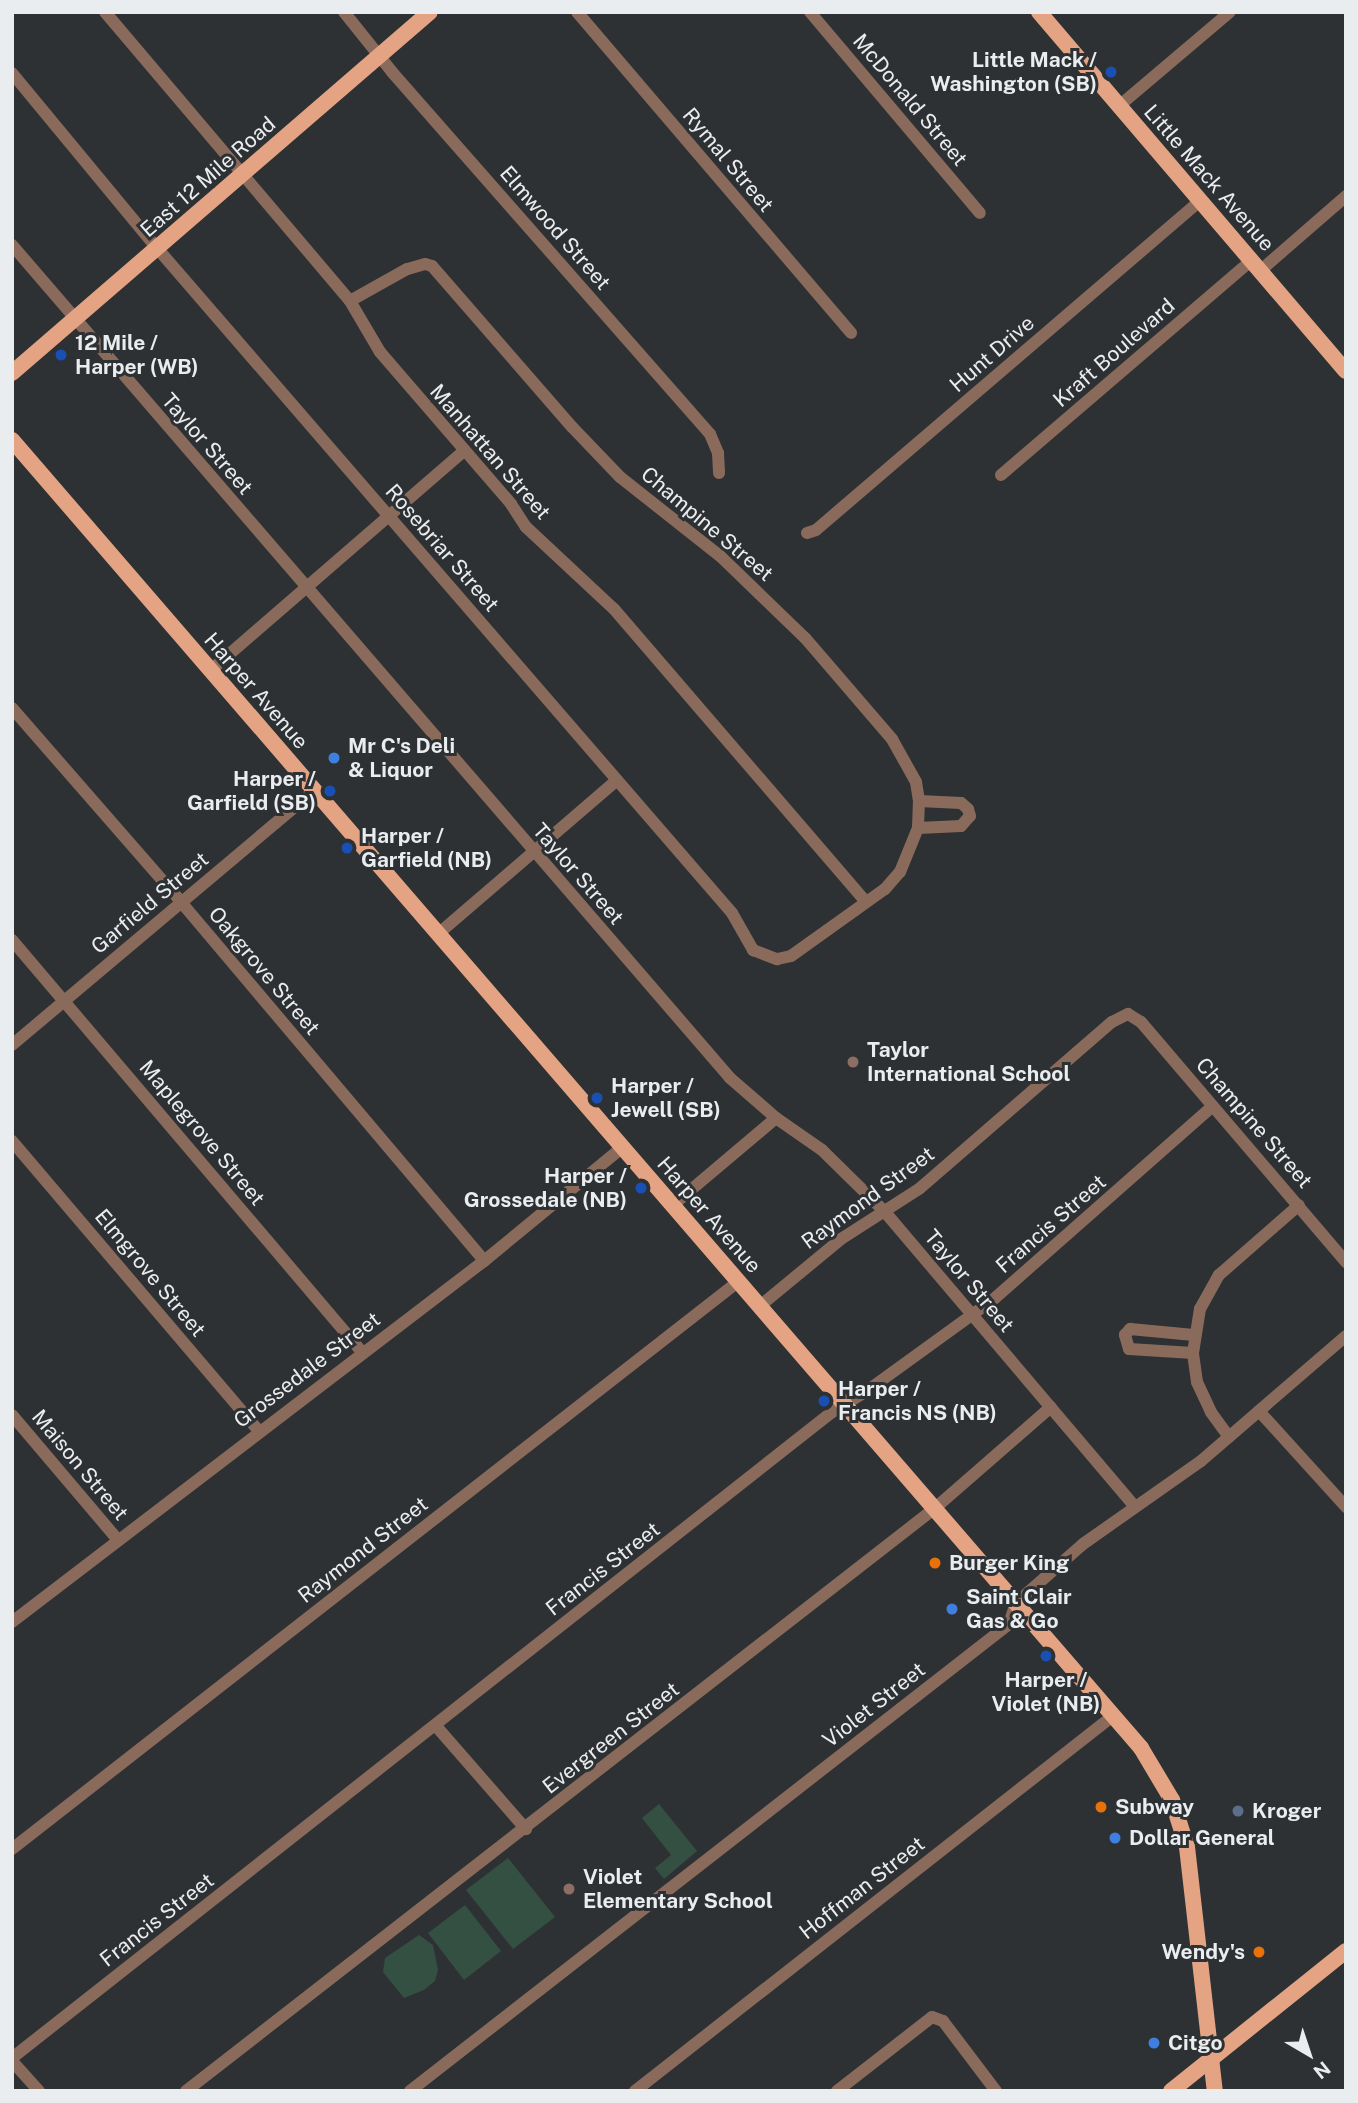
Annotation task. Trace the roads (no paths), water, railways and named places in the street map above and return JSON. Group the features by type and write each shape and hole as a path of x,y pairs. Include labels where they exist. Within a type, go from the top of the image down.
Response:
{"main road":[{"name":"East 12 Mile Road","path":"12,373 430,12"},
{"name":"Little Mack Avenue","path":"1039,12 1346,371"},
{"name":"Harper Avenue","path":"12,440 1114,1715 1159,1775 1183,1829 1194,1883 1215,2091"},
{"path":"1171,2091 1346,1951"}],"street":[{"name":"Manhattan Street","path":"105,12 241,176 255,188 350,300 369,339 511,505 526,527 614,609 865,901"},
{"name":"Elmwood Street","path":"344,12 380,57 701,424 715,443 719,473"},
{"name":"Rymal Street","path":"577,12 850,333"},
{"name":"McDonald Street","path":"810,12 980,213"},
{"path":"1119,106 1230,12"},
{"name":"Rosebriar Street","path":"12,73 157,248 732,914 749,946 760,954 777,958 791,956 865,901"},
{"name":"Kraft Boulevard","path":"1000,475 1256,265 1346,197"},
{"name":"Hunt Drive","path":"807,533 827,521 1201,201"},
{"name":"Taylor Street","path":"12,245 730,1078 776,1118 822,1150 885,1212 1135,1506"},
{"name":"Champine Street","path":"350,300 417,265 432,266 440,272 601,458 645,499 738,572 805,638 892,739 909,767 919,801 918,828 900,872 885,889 865,901"},
{"path":"211,670 463,452"},
{"name":"Oakgrove Street","path":"12,708 181,902 484,1261"},
{"path":"438,934 617,780"},
{"name":"Garfield Street","path":"12,1045 314,791"},
{"path":"918,828 956,827 966,823 970,816 968,809 961,803 919,801"},
{"name":"Maplegrove Street","path":"12,940 362,1352"},
{"name":"Champine Street","path":"1128,1014 1141,1022 1346,1262"},
{"name":"Raymond Street","path":"760,1306 841,1239 919,1189 1112,1022 1128,1014"},
{"name":"Francis Street","path":"12,2060 846,1404 972,1315 1213,1106"},
{"path":"673,1205 776,1118"},
{"name":"Elmgrove Street","path":"12,1141 259,1431"},
{"name":"Grossedale Street","path":"12,1622 484,1261 623,1147"},
{"path":"1229,1437 1197,1382 1193,1353 1200,1309 1219,1275 1299,1205"},
{"name":"Raymond Street","path":"12,1849 738,1281"},
{"path":"1193,1353 1129,1349 1125,1335 1130,1329 1194,1335"},
{"name":"Violet Street","path":"410,2091 1009,1624 1016,1603 1083,1544 1177,1478 1229,1437 1346,1336"},
{"name":"Evergreen Street","path":"187,2091 934,1509 1051,1407"},
{"path":"1259,1411 1345,1504"},
{"name":"Maison Street","path":"12,1415 118,1541"},
{"name":"Hoffman Street","path":"635,2091 1114,1715"},
{"path":"436,1726 526,1829"},
{"path":"837,2091 932,2017 943,2021 996,2091"},
{"path":"12,2060 39,2091"}],"place":[{"name":"Little Mack / Washington (SB)","path":"1111,72"},
{"name":"12 Mile / Harper (WB)","path":"61,355"},
{"name":"Mr C's Deli & Liquor","path":"334,758"},
{"name":"Harper / Garfield (SB)","path":"330,791"},
{"name":"Harper / Garfield (NB)","path":"347,848"},
{"name":"Taylor International School","path":"853,1062"},
{"name":"Harper / Jewell (SB)","path":"597,1098"},
{"name":"Harper / Grossedale (NB)","path":"641,1188"},
{"name":"Harper / Francis NS (NB)","path":"824,1401"},
{"name":"Burger King","path":"935,1563"},
{"name":"Saint Clair Gas & Go","path":"952,1609"},
{"name":"Harper / Violet (NB)","path":"1046,1656"},
{"name":"Subway","path":"1101,1807"},
{"name":"Kroger","path":"1238,1811"},
{"name":"Dollar General","path":"1115,1838"},
{"name":"Violet Elementary School","path":"569,1889"},
{"name":"Wendy's","path":"1259,1952"},
{"name":"Citgo","path":"1154,2043"}]}
